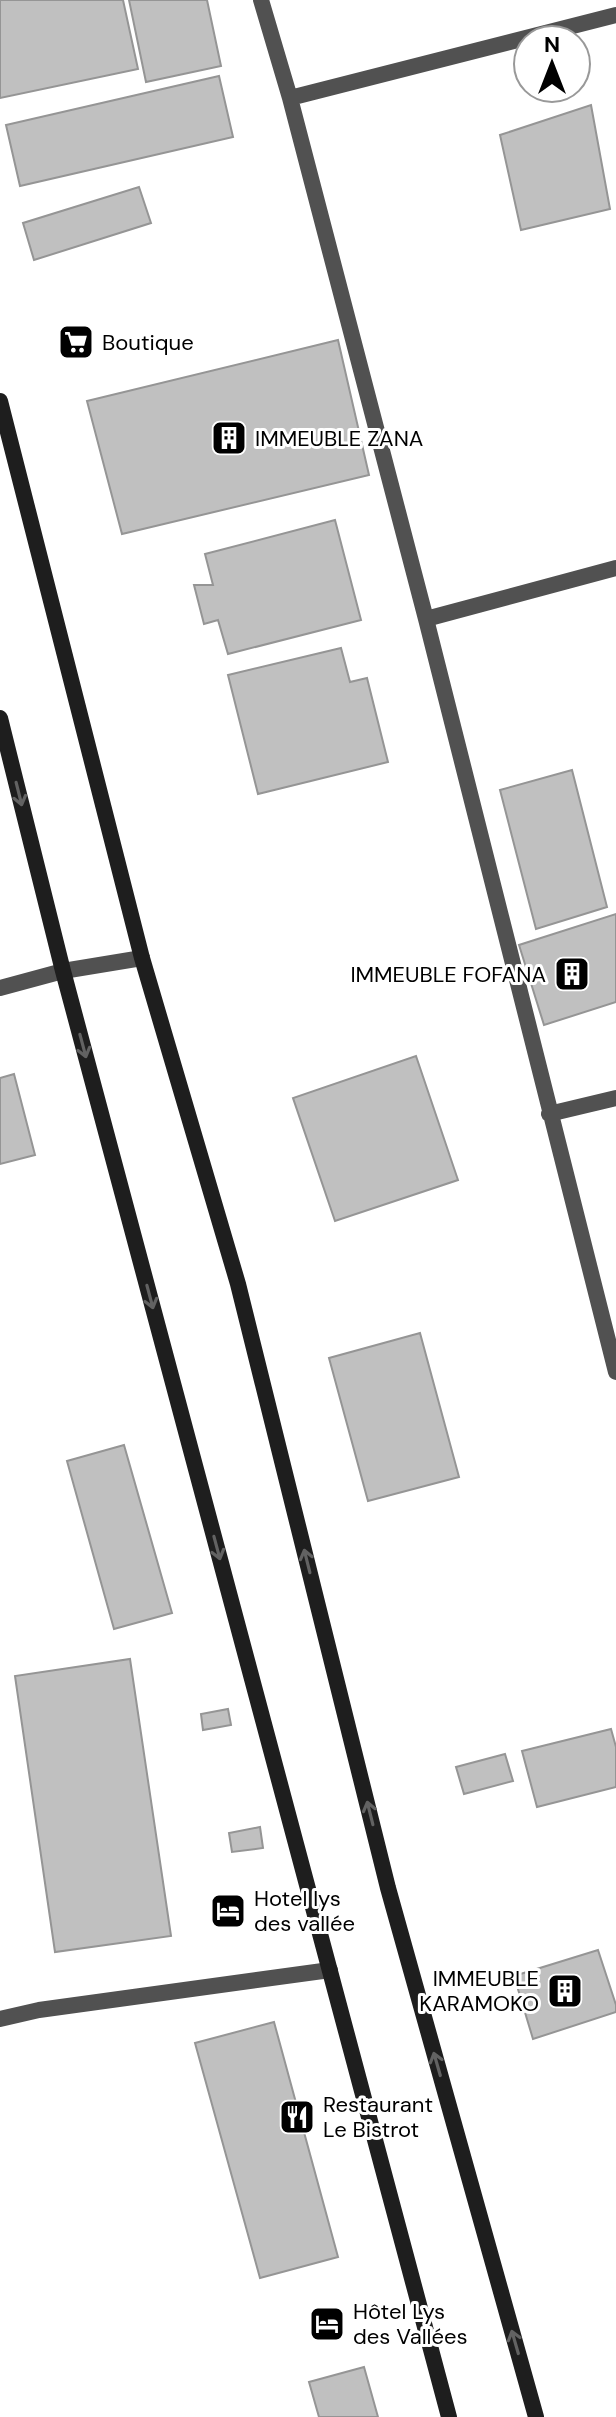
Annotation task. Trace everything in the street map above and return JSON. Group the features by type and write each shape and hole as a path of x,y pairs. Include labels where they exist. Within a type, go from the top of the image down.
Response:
{"main road":[{"path":"0,401 142,958 238,1284 388,1888 536,2417"},
{"path":"0,718 63,971 449,2417"}],"street":[{"path":"261,0 290,98 426,619 616,1372"},
{"path":"290,98 616,15"},
{"path":"426,619 616,568"},
{"path":"0,988 63,971 142,958"},
{"path":"549,1114 616,1098"},
{"path":"0,2019 39,2010 330,1970"}],"building":[{"path":"0,0 123,0 138,69 0,98"},
{"path":"129,0 207,0 221,66 146,82"},
{"path":"219,76 233,137 20,186 6,125"},
{"path":"591,105 610,209 521,230 500,135"},
{"path":"139,187 151,223 34,260 23,223"},
{"name":"IMMEUBLE ZANA","path":"338,340 369,475 122,534 87,401"},
{"path":"335,520 361,620 228,654 218,620 204,624 194,585 213,585 205,554"},
{"path":"341,648 350,682 367,678 388,762 258,794 228,675"},
{"path":"572,770 607,907 536,929 500,790"},
{"name":"IMMEUBLE FOFANA","path":"616,914 616,1002 544,1025 519,945"},
{"path":"416,1056 458,1180 335,1221 293,1098"},
{"path":"14,1074 35,1155 0,1164 0,1078"},
{"path":"420,1333 459,1477 368,1501 329,1358"},
{"path":"124,1445 172,1613 114,1629 67,1461"},
{"path":"130,1659 171,1936 55,1952 15,1676"},
{"path":"228,1709 231,1725 203,1730 201,1714"},
{"path":"611,1729 616,1747 616,1787 537,1807 522,1751"},
{"path":"505,1754 513,1781 464,1794 456,1767"},
{"path":"260,1827 263,1848 232,1852 229,1833"},
{"name":"IMMEUBLE KARAMOKO","path":"598,1950 616,2012 533,2039 514,1976"},
{"path":"274,2022 338,2257 260,2278 195,2043"},
{"path":"364,2367 378,2417 319,2417 309,2382"}],"place":[{"name":"Boutique","path":"76,342"},
{"name":"IMMEUBLE ZANA","path":"229,438"},
{"name":"IMMEUBLE FOFANA","path":"572,974"},
{"name":"Hotel lys des vallée","path":"228,1911"},
{"name":"IMMEUBLE KARAMOKO","path":"565,1991"},
{"name":"Restaurant Le Bistrot","path":"297,2117"},
{"name":"Hôtel Lys des Vallées","path":"327,2324"}]}
